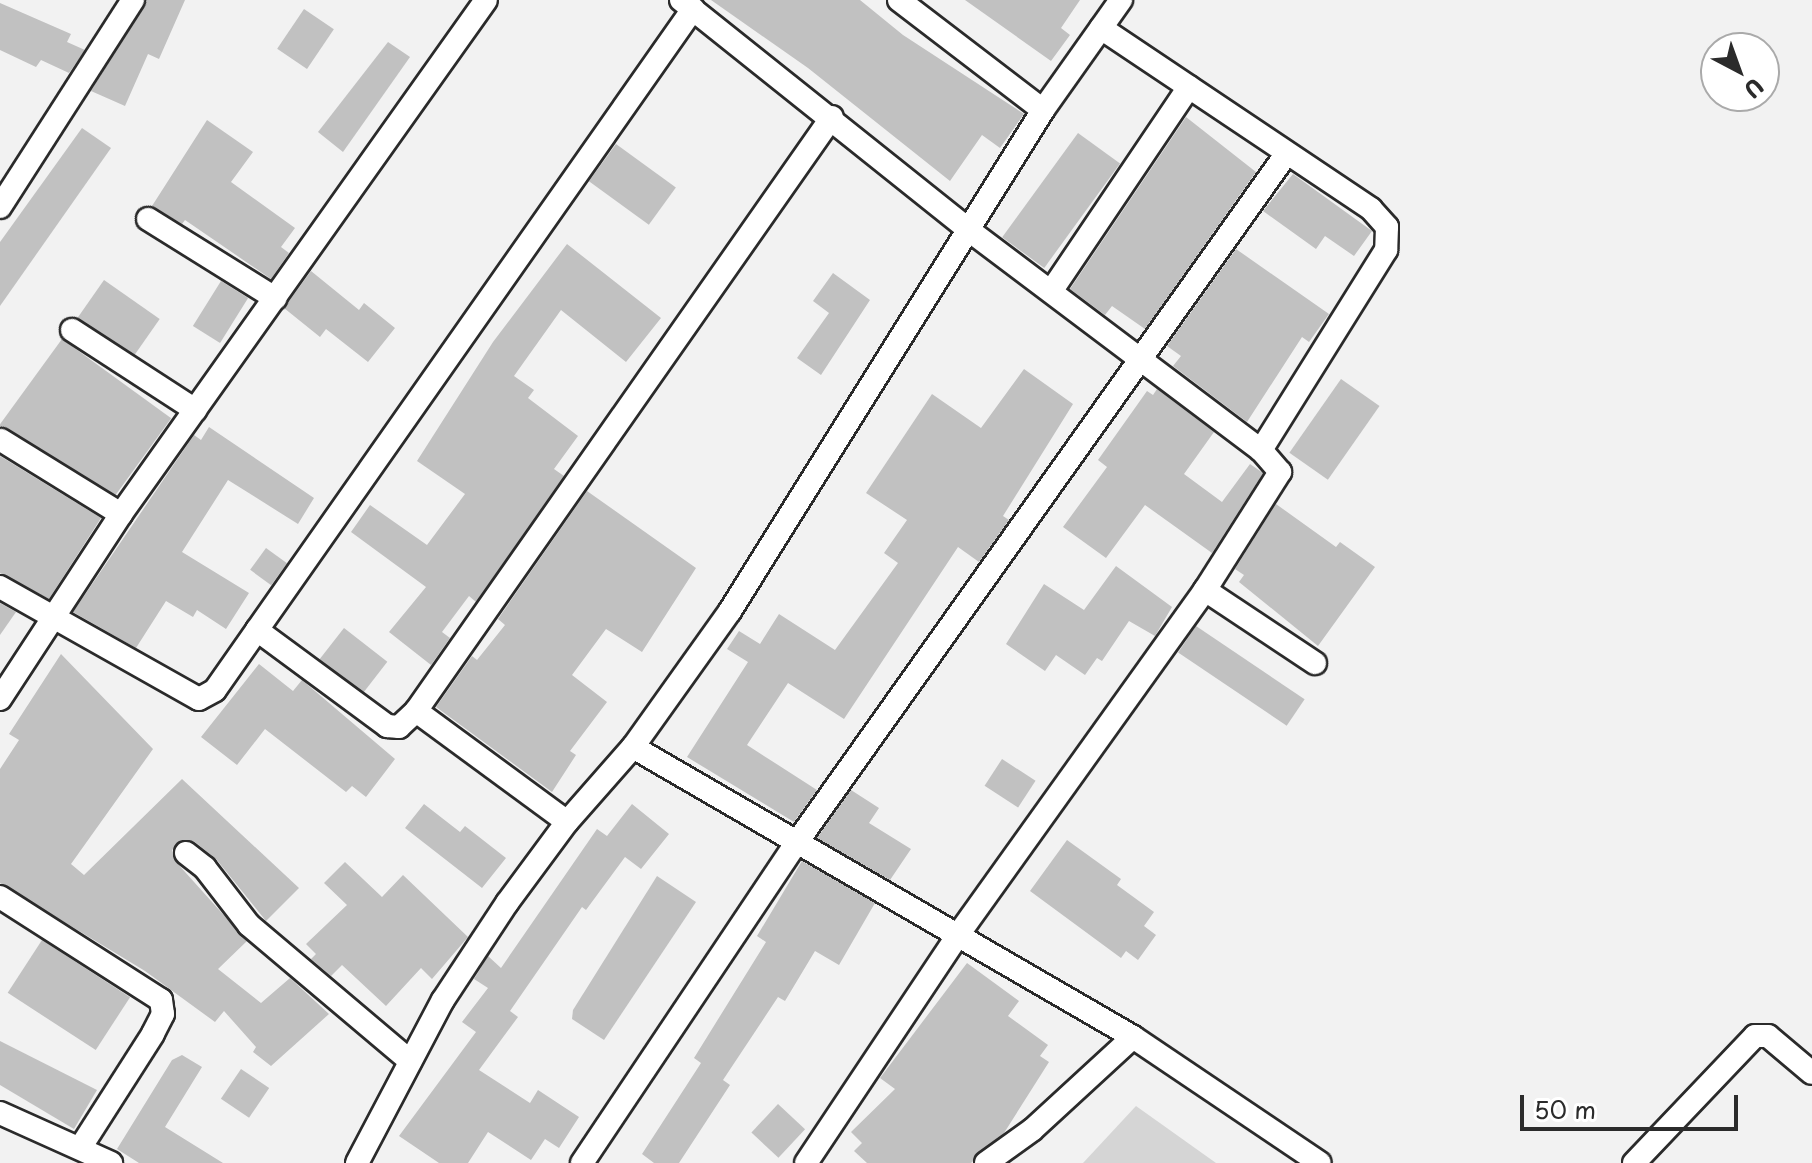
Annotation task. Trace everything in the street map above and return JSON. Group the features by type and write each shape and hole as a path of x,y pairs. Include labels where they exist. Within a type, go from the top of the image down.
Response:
{"street":[{"path":"0,699 121,514 486,0"},
{"path":"899,0 1043,110"},
{"path":"357,1163 410,1061 507,903 567,822 633,747 730,611 1043,110 1121,0"},
{"path":"0,207 125,3"},
{"path":"0,587 199,699 215,690 687,5 832,117 970,231 1052,290 1278,466 1277,479 1205,590 956,938 806,1163"},
{"path":"1101,28 1371,209 1390,237 1261,450"},
{"path":"1052,290 1189,87"},
{"path":"257,630 387,726 399,727 416,711 832,117"},
{"path":"582,1163 795,845 1143,361 1287,153"},
{"path":"148,219 275,298"},
{"path":"72,330 195,410"},
{"path":"1,440 121,514"},
{"path":"1205,590 1315,663"},
{"path":"416,711 567,822"},
{"path":"633,747 795,845 1137,1040 1320,1163"},
{"path":"186,853 205,868 249,925 410,1061"},
{"path":"0,897 161,1000 163,1014 153,1034 80,1148"},
{"path":"1634,1163 1755,1036 1768,1036 1812,1073"},
{"path":"986,1163 1032,1130 1137,1040"},
{"path":"0,1113 111,1163"}],"shaded area":[{"path":"1136,1106 1216,1163 1083,1163"}],"building":[{"path":"147,0 185,0 159,59 148,54 125,106 91,91"},
{"path":"711,0 860,0 903,35 1024,114 1000,148 982,135 950,181 808,68"},
{"path":"965,0 1080,0 1061,28 1070,35 1051,61"},
{"path":"0,3 71,34 67,42 85,50 69,73 41,60 36,67 0,50"},
{"path":"304,9 334,29 307,69 277,49"},
{"path":"388,42 410,57 343,152 318,132"},
{"path":"1186,117 1256,172 1145,329 1112,306 1105,315 1070,289"},
{"path":"207,120 253,152 231,182 295,228 281,247 289,253 271,279 185,220 182,224 152,206"},
{"path":"82,128 111,148 0,306 0,242"},
{"path":"1078,133 1120,164 1044,268 1002,237"},
{"path":"616,144 676,187 649,225 589,181"},
{"path":"1293,174 1372,231 1354,256 1325,236 1316,249 1263,211"},
{"path":"567,244 661,318 626,362 561,310 514,376 534,390 528,398 578,436 554,469 564,476 476,602 469,596 442,632 450,638 431,665 389,632 426,587 351,532 370,505 427,545 465,494 417,461 493,342"},
{"path":"1236,249 1329,314 1309,342 1302,337 1247,422 1173,366 1181,356 1167,346"},
{"path":"311,271 359,310 364,303 395,328 368,362 326,329 320,337 284,308"},
{"path":"833,273 870,300 821,375 797,358 829,313 813,301"},
{"path":"104,280 160,319 133,357 78,318"},
{"path":"221,281 248,298 220,343 193,326"},
{"path":"62,339 171,418 108,505 0,426"},
{"path":"1024,369 1073,404 1003,516 1009,520 979,562 958,547 844,719 788,683 747,745 817,790 794,822 687,757 748,662 727,649 739,631 760,644 779,614 835,650 898,563 884,553 907,520 866,493 932,394 981,428"},
{"path":"1341,379 1380,406 1328,480 1289,453"},
{"path":"1157,389 1214,432 1184,474 1222,502 1250,464 1263,473 1212,553 1145,505 1106,558 1063,527 1107,467 1098,460 1147,391 1153,395"},
{"path":"209,427 314,498 298,524 228,480 182,552 249,593 226,629 197,610 193,617 166,601 136,648 73,612 194,435 201,440"},
{"path":"0,456 101,518 49,599 0,573"},
{"path":"587,491 696,568 642,652 606,629 572,675 607,702 570,751 576,755 552,792 436,707 472,656 477,660 505,625 498,619"},
{"path":"1276,504 1336,547 1340,542 1375,567 1318,646 1239,582 1244,575 1235,569"},
{"path":"266,548 287,563 271,585 250,570"},
{"path":"1116,566 1172,607 1155,636 1129,621 1102,661 1097,658 1085,675 1056,655 1045,671 1006,644 1044,584 1084,610"},
{"path":"0,603 16,612 0,635"},
{"path":"1196,626 1305,699 1287,726 1178,653"},
{"path":"344,628 387,662 363,693 319,660"},
{"path":"61,654 153,749 71,864 84,875 182,779 299,888 266,921 216,859 195,842 182,840 172,850 177,863 247,941 218,969 261,1003 290,978 329,1014 271,1066 253,1052 256,1047 224,1011 215,1022 145,971 0,883 0,769 19,740 9,734"},
{"path":"259,664 293,691 302,680 395,759 366,797 352,786 346,792 265,729 237,765 201,737"},
{"path":"1002,759 1036,781 1018,808 985,786"},
{"path":"851,790 879,808 869,823 911,849 890,880 817,838"},
{"path":"424,804 460,832 465,826 506,858 482,888 405,828"},
{"path":"632,804 669,834 641,869 625,857 586,910 582,907 510,1011 518,1017 479,1070 530,1103 538,1090 579,1117 559,1148 545,1139 531,1160 488,1132 468,1163 439,1163 399,1136 476,1032 462,1022 488,988 474,979 488,956 501,968 597,829 607,836"},
{"path":"1067,840 1121,879 1117,885 1154,912 1144,926 1156,935 1138,960 1126,951 1121,958 1030,891"},
{"path":"802,861 875,903 839,965 815,951 785,1001 778,997 723,1080 730,1085 679,1163 654,1163 642,1154 701,1063 694,1058 766,942 757,936"},
{"path":"345,862 382,897 403,875 468,937 432,979 421,968 386,1006 342,965 331,976 311,959 316,954 306,944 347,905 324,883"},
{"path":"657,876 696,902 604,1040 572,1019 573,1010"},
{"path":"42,940 130,997 96,1050 8,993"},
{"path":"967,963 1019,1001 1008,1016 1048,1045 1040,1056 1049,1062 1004,1133 971,1163 867,1163 854,1151 862,1143 851,1132 895,1089 880,1078"},
{"path":"0,1041 97,1090 74,1129 0,1085"},
{"path":"182,1055 202,1067 165,1127 223,1163 139,1163 117,1149 172,1060"},
{"path":"241,1069 269,1088 249,1118 221,1099"},
{"path":"778,1104 805,1129 778,1158 751,1133"}]}
